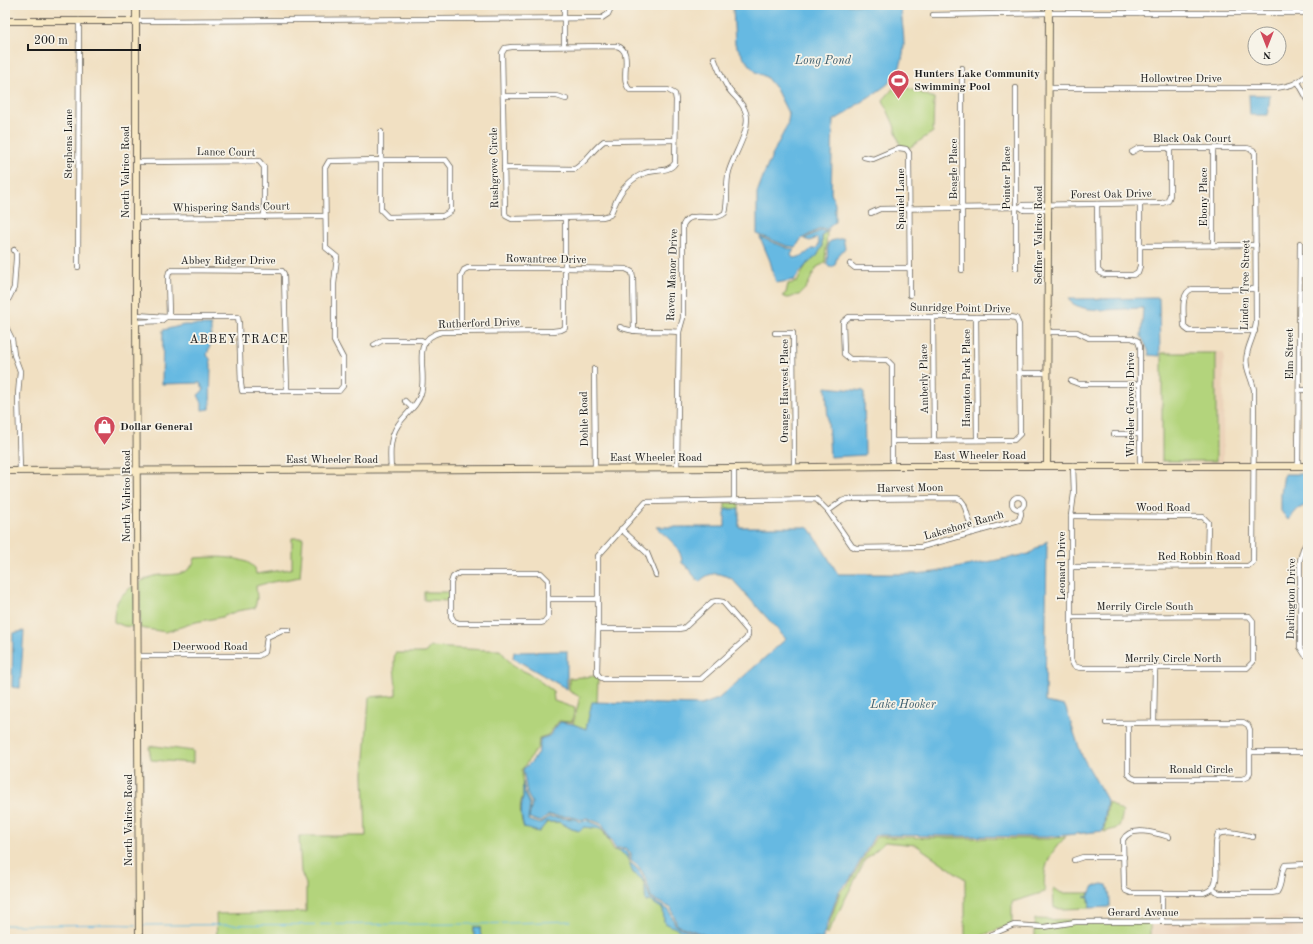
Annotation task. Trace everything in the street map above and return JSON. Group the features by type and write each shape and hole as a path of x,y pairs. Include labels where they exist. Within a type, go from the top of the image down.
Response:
{"street":[{"name":"North Valrico Road","path":"136,5 139,939"},
{"path":"564,5 564,46"},
{"path":"5,21 444,20 602,18 608,14 612,5"},
{"name":"Seffner Valrico Road","path":"1047,466 1049,5"},
{"path":"1140,5 1140,13"},
{"path":"1249,5 1249,12"},
{"path":"933,15 1049,13 1308,13"},
{"name":"Stephens Lane","path":"78,267 79,20"},
{"name":"Rushgrove Circle","path":"564,46 617,46 624,50 625,53 627,88 633,91 668,90 675,94 675,163 673,167 669,169 644,173 626,186 617,197 610,214 602,218 512,219 506,216 502,53 505,48 564,46"},
{"name":"Raven Manor Drive","path":"677,468 679,332 683,318 683,225 690,217 718,217 725,213 726,184 729,171 746,129 748,119 743,105 728,88 721,76 714,58"},
{"name":"Beagle Place","path":"962,68 962,270"},
{"name":"Hollowtree Drive","path":"1049,88 1276,88 1288,86 1298,82 1308,74"},
{"path":"1298,82 1308,100"},
{"name":"Pointer Place","path":"1016,88 1018,207 1016,268"},
{"path":"503,96 558,96 566,98"},
{"path":"136,318 154,315 167,317 238,317 242,391 339,391 343,386 342,356 334,341 334,284 337,257 327,250 326,246 325,168 330,161 381,160 446,160 451,168 451,211 443,216 388,217 381,210 381,160 381,132"},
{"path":"504,168 575,169 580,166 597,146 604,141 675,140"},
{"name":"Spaniel Lane","path":"864,157 873,159 898,148 906,150 910,156 910,295"},
{"name":"Black Oak Court","path":"1132,152 1139,148 1247,148 1253,150"},
{"name":"Forest Oak Drive","path":"872,213 880,209 1018,207 1024,210 1097,204 1162,203 1168,200 1170,195 1170,148"},
{"name":"Ebony Place","path":"1213,148 1213,246"},
{"name":"Linden Tree Street","path":"1253,150 1256,156 1255,331 1248,349 1246,360 1254,390 1254,466"},
{"name":"Lance Court","path":"136,162 259,161 264,167 264,217"},
{"path":"1097,204 1097,266 1099,272 1105,275 1133,275 1136,274 1140,266 1140,203"},
{"name":"Whispering Sands Court","path":"136,218 325,216"},
{"name":"Rutherford Drive","path":"425,342 428,338 441,332 553,331 564,328 565,218"},
{"name":"Elm Street","path":"1298,466 1300,243"},
{"path":"1140,246 1256,245"},
{"path":"5,306 14,288 16,259 16,253 14,250"},
{"path":"850,264 855,268 910,268"},
{"name":"Rowantree Drive","path":"461,332 461,276 464,270 468,268 626,269 632,272 633,278 634,331"},
{"name":"Abbey Ridger Drive","path":"167,317 168,277 169,272 172,270 282,270 284,274 287,391"},
{"path":"1255,331 1189,331 1184,325 1184,296 1192,289 1256,289"},
{"path":"1300,314 1308,314"},
{"path":"154,315 154,321"},
{"path":"136,318 161,321 167,317"},
{"name":"Sunridge Point Drive","path":"892,441 1014,440 1020,434 1018,321 1016,318 849,317 843,322 844,354 850,359 887,360 892,365 892,441 892,466"},
{"name":"Hampton Park Place","path":"976,317 977,440"},
{"name":"Amberly Place","path":"933,318 934,440"},
{"path":"5,325 12,337 14,355 20,371 18,395 20,471"},
{"path":"620,327 634,331 669,330 679,332"},
{"name":"Wheeler Groves Drive","path":"1048,332 1077,332 1089,338 1132,338 1138,341 1140,347 1140,466"},
{"name":"Orange Harvest Place","path":"775,333 794,333 794,467"},
{"path":"374,345 383,340 421,340 425,342 422,354 422,391 412,408 398,424 392,438 391,470"},
{"name":"Dohle Road","path":"594,369 595,469"},
{"path":"1019,373 1047,373"},
{"path":"1071,381 1079,384 1139,384"},
{"path":"1299,390 1308,390"},
{"path":"405,401 412,408"},
{"path":"1114,434 1139,434"},
{"name":"East Wheeler Road","path":"5,471 137,472 1073,465 1308,466"},
{"name":"Leonard Drive","path":"1073,465 1074,493 1071,516 1071,660 1074,666"},
{"name":"Red Robbin Road","path":"1071,567 1248,566 1253,562 1254,466"},
{"path":"734,468 734,500"},
{"name":"Harvest Moon","path":"828,511 842,500 848,499 957,498 964,504 973,533"},
{"name":"Lakeshore Ranch","path":"598,630 684,628 712,602 716,601 723,602 748,631 746,639 701,678 604,679 597,673 598,556 646,502 816,499 828,511 852,546 856,548 921,547 1019,520 1021,517 1020,509"},
{"name":"Wood Road","path":"1071,516 1203,517 1208,522 1207,566"},
{"path":"621,529 647,553 656,575"},
{"name":"Darlington Drive","path":"1308,540 1303,549 1300,560 1300,647 1305,655 1308,655"},
{"path":"459,573 541,573 548,580 548,599 548,617 544,622 459,623 454,620 452,616 451,583 453,577 459,573"},
{"path":"548,599 597,599"},
{"path":"1300,608 1308,608"},
{"name":"Merrily Circle South","path":"1071,617 1249,616 1253,621 1254,645"},
{"name":"Deerwood Road","path":"138,656 258,656 265,652 267,637 282,630 289,630"},
{"name":"Merrily Circle North","path":"1074,666 1080,668 1247,668 1254,662 1254,645"},
{"path":"1154,722 1155,668"},
{"name":"Ronald Circle","path":"1106,723 1128,722 1243,722 1248,725 1250,730 1250,772 1248,777 1242,779 1135,779 1128,773 1128,722"},
{"path":"1250,752 1308,752"},
{"path":"1169,837 1155,832 1132,832 1126,835 1123,840 1124,887 1126,891 1131,893 1203,893 1212,888 1215,882 1215,841 1218,834 1224,832 1237,832 1253,837"},
{"path":"1074,860 1084,857 1124,856"},
{"path":"1212,888 1220,893 1277,892 1280,887 1285,864 1308,864"},
{"path":"1162,893 1162,922"},
{"name":"Gerard Avenue","path":"981,939 1014,925 1044,927 1076,922 1308,921"}],"shaded area":[{"path":"1217,352 1224,352 1223,463 1164,464 1218,462"},
{"path":"1181,917 1308,917 1308,919 1181,920"},
{"path":"1149,924 1308,925 1308,939 1149,939"}],"green space":[{"path":"897,84 934,98 933,132 909,148 900,145 894,125 883,100"},
{"path":"827,232 825,263 817,267 806,288 799,295 789,298 782,296 786,293 788,284 797,282 806,265 817,256 822,247 822,237 824,233"},
{"path":"1162,353 1216,353 1216,461 1162,461"},
{"path":"725,503 739,503 739,509 725,509"},
{"path":"292,538 303,538 300,577 256,586 257,598 255,608 237,611 222,617 196,622 166,632 140,628 140,582 154,576 173,575 184,572 189,569 195,558 220,557 238,559 253,566 256,574 290,569 292,568"},
{"path":"136,584 136,627 124,626 114,622 116,604 125,592"},
{"path":"424,592 450,592 450,601 424,600"},
{"path":"430,647 500,650 513,666 530,674 553,691 554,701 575,708 572,722 559,721 548,735 539,738 538,748 522,769 523,796 520,808 524,828 539,832 547,822 559,822 572,829 580,831 584,827 602,829 614,850 621,851 628,857 633,873 642,878 645,888 646,902 650,901 664,909 664,921 688,935 710,939 481,939 480,927 474,927 474,939 217,939 216,914 306,912 306,884 301,872 299,836 366,836 364,774 369,697 396,695 394,664 395,653 425,653"},
{"path":"596,676 598,679 597,702 592,703 586,729 573,724 580,697 569,691 569,678"},
{"path":"155,746 193,751 193,763 151,760 149,747"},
{"path":"1108,802 1123,812 1120,825 1115,829 1104,832"},
{"path":"876,837 1047,839 1066,837 1055,849 1048,862 1044,884 1045,892 1012,902 1012,924 976,938 965,939 965,879 916,845 885,842 865,860 827,935 825,933 829,926 840,892 850,882"},
{"path":"1054,888 1061,893 1089,893 1089,896 1085,897 1089,898 1090,908 1054,908"},
{"path":"1035,919 1097,921 1150,920 1150,939 1035,939"}],"water":[{"name":"Long Pond","path":"735,5 901,5 904,45 903,57 896,74 886,86 833,121 831,193 835,204 835,222 827,229 820,229 801,239 796,247 787,246 757,234 757,193 764,174 787,126 789,115 776,89 766,77 756,72 749,65 735,44 733,9"},
{"path":"1249,95 1270,95 1268,115 1250,115"},
{"path":"829,229 822,237 822,247 817,256 806,265 794,280 776,283 770,261 760,237 787,248 794,249 791,255 795,258 805,254 811,249 815,249 818,246 819,242 817,238 810,241 804,239 820,231 827,231"},
{"path":"843,238 845,248 837,257 835,265 829,267 827,264 828,243"},
{"path":"1159,298 1160,356 1149,355 1141,336 1143,308 1103,310 1082,308 1068,299"},
{"path":"184,325 211,325 211,342 207,355 211,364 210,409 202,410 202,403 198,395 204,390 200,383 162,384 163,330"},
{"path":"826,387 864,391 865,455 830,457"},
{"path":"1284,474 1308,474 1308,504 1298,509 1288,520 1281,511 1281,493"},
{"name":"Lake Hooker","path":"725,509 739,509 739,527 806,527 811,530 838,574 915,574 935,572 1029,554 1047,541 1045,702 1065,706 1082,756 1107,800 1103,831 1047,837 875,835 849,881 839,891 823,939 716,939 677,925 671,908 651,898 647,882 642,872 639,867 631,861 631,853 625,848 615,848 602,824 587,818 581,820 577,818 549,815 540,822 529,818 532,803 527,794 523,769 536,756 540,739 549,736 560,722 573,724 586,729 592,702 701,705 718,699 786,639 732,579 719,574 711,574 699,582 682,563 676,547 656,527 725,527"},
{"path":"24,631 20,688 12,687 13,633"},
{"path":"567,651 567,689 513,658 514,652"},
{"path":"523,782 525,794 530,804 528,820 540,824 549,817 575,819 580,822 587,820 601,826 610,841 602,829 584,827 580,831 572,829 559,822 547,822 539,832 524,828 521,812"},
{"path":"615,850 624,850 629,854 629,861 626,856"},
{"path":"629,862 638,869 641,874 650,899 669,910 676,926 711,939 693,937 665,923 663,909 650,901 646,902 645,886 642,880 633,873"},
{"path":"1102,884 1107,885 1110,907 1090,908 1089,898 1084,897 1089,896 1089,893 1094,886"},
{"path":"474,927 480,927 481,939 474,939"}],"waterway":[{"path":"142,925 479,924 571,921"},
{"path":"5,925 136,925"}],"place":[{"name":"Hunters Lake Community Swimming Pool","path":"899,100"},
{"name":"Dollar General","path":"104,446"}],"district":[{"name":"ABBEY TRACE","path":"239,340"}]}
